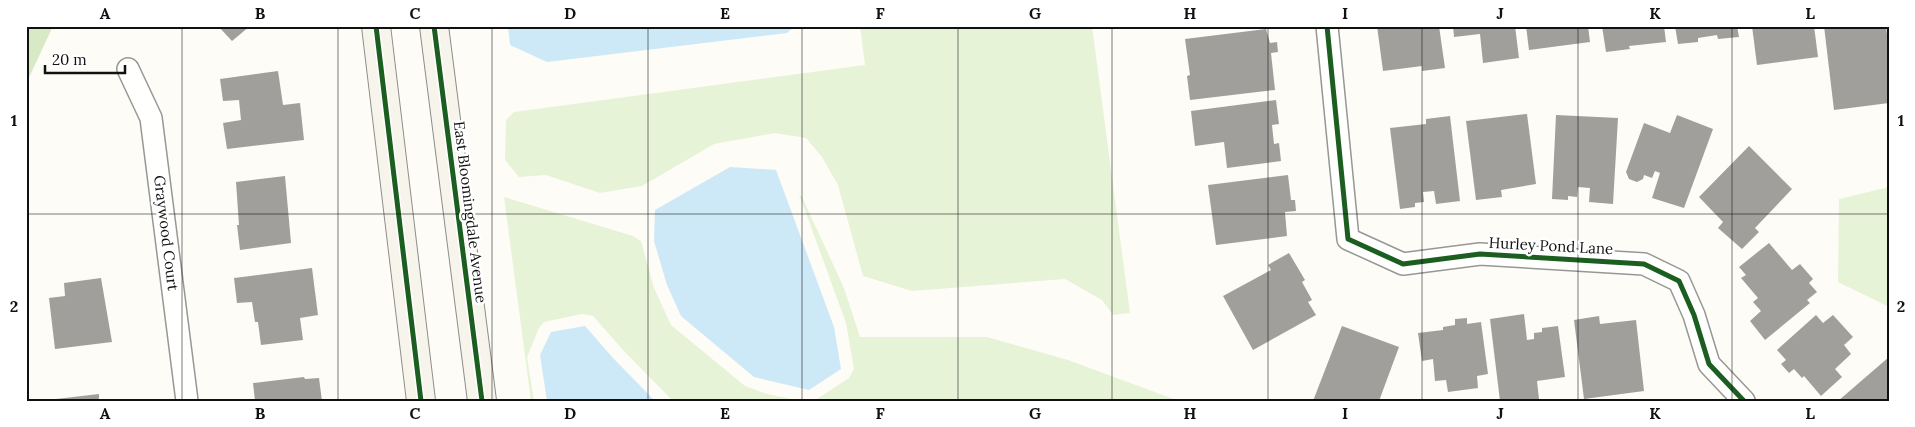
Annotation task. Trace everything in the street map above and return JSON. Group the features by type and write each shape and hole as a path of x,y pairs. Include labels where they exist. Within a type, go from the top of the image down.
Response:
{"main road":[{"path":"376,26 421,401"},
{"name":"East Bloomingdale Avenue","path":"434,26 482,401"}],"street":[{"name":"Hurley Pond Lane","path":"1327,26 1348,239 1404,264 1480,254 1644,264 1678,281 1694,315 1709,364 1744,401"},
{"name":"Graywood Court","path":"128,69 151,118 188,401"}],"green space":[{"path":"26,26 53,26 26,84"},
{"path":"860,26 1092,26 1130,313 1113,315 1102,300 1065,279 912,291 863,276 838,185 822,157 806,138 775,133 714,144 642,186 600,193 546,175 519,177 505,160 506,120 514,112 865,65"},
{"path":"1889,187 1889,307 1838,282 1839,199"},
{"path":"799,194 844,288 860,337 987,337 1068,360 1179,401 814,401 849,378 854,369 846,323"},
{"path":"504,197 633,236 641,241 654,288 671,325 745,386 767,394 801,401 673,401 593,316 582,314 544,322 539,328 527,357 534,401 531,401"}],"water":[{"path":"508,26 795,26 787,33 547,62 510,45"},
{"path":"730,167 776,170 834,327 841,369 809,390 754,377 681,316 667,285 654,241 655,210"},
{"path":"585,326 655,401 547,401 540,355 551,332"}],"building":[{"path":"218,26 250,26 232,41"},
{"path":"1377,26 1439,26 1445,68 1422,71 1422,66 1383,71"},
{"path":"1453,26 1515,26 1519,58 1483,63 1480,34 1454,37"},
{"path":"1526,26 1588,26 1590,42 1529,50"},
{"path":"1602,26 1664,26 1666,42 1629,46 1630,49 1606,52"},
{"path":"1675,26 1737,26 1739,37 1718,39 1717,35 1698,38 1698,42 1678,44"},
{"path":"1752,26 1814,26 1818,57 1757,65"},
{"path":"1824,26 1886,26 1889,51 1889,103 1834,110"},
{"path":"1266,29 1270,43 1277,42 1278,52 1271,53 1275,90 1190,100 1187,76 1190,75 1185,39"},
{"path":"278,71 283,105 300,103 304,140 227,149 223,123 241,120 239,100 223,101 220,79"},
{"path":"1276,100 1279,124 1272,125 1274,144 1279,143 1281,161 1227,168 1224,142 1195,146 1191,111"},
{"path":"1527,114 1536,184 1501,190 1502,197 1476,200 1466,121"},
{"path":"1556,115 1618,118 1613,204 1589,202 1590,188 1578,187 1577,197 1568,196 1568,200 1552,199"},
{"path":"1677,115 1713,129 1684,208 1652,198 1660,173 1655,171 1652,178 1644,175 1643,179 1637,182 1629,179 1626,172 1644,123 1670,133"},
{"path":"1450,116 1460,201 1436,204 1434,191 1423,192 1424,202 1415,203 1415,207 1400,209 1390,128 1426,124 1426,119"},
{"path":"1749,146 1792,189 1755,228 1759,232 1742,249 1718,228 1723,222 1699,197"},
{"path":"1288,175 1291,200 1295,200 1296,211 1285,212 1287,236 1216,245 1208,185"},
{"path":"285,176 291,243 240,250 237,225 239,225 236,182"},
{"path":"1769,243 1792,270 1800,264 1813,279 1809,283 1817,292 1807,300 1810,303 1765,340 1750,321 1761,311 1753,302 1758,298 1741,278 1746,275 1739,267"},
{"path":"1289,253 1305,280 1302,282 1312,300 1308,302 1316,315 1253,350 1223,296 1271,270 1268,265"},
{"path":"312,268 318,315 300,318 303,340 261,345 258,322 255,322 252,302 237,303 234,278"},
{"path":"101,278 112,342 55,349 49,298 65,296 64,283"},
{"path":"1524,314 1527,340 1534,339 1534,333 1542,332 1542,328 1558,326 1565,377 1537,381 1539,399 1500,401 1490,319"},
{"path":"1816,315 1823,323 1833,315 1853,337 1844,345 1851,354 1835,369 1842,377 1821,396 1804,376 1802,378 1794,369 1789,373 1781,364 1786,360 1777,350"},
{"path":"1599,316 1600,324 1636,320 1644,391 1584,399 1574,320"},
{"path":"1467,318 1467,324 1481,322 1488,374 1477,376 1478,388 1448,392 1446,380 1435,381 1433,359 1422,361 1418,333 1443,330 1443,327 1455,325 1455,319"},
{"path":"1342,326 1399,347 1379,401 1313,401"},
{"path":"1889,357 1889,401 1838,401"},
{"path":"304,377 305,379 319,378 322,401 255,401 253,383"},
{"path":"99,394 99,401 56,401 56,399"}],"cycle path":[{"path":"376,26 421,401"},
{"path":"434,26 482,401"},
{"path":"1327,26 1348,239 1403,264 1480,254 1644,264 1679,281 1694,315 1709,364 1744,401"}]}
